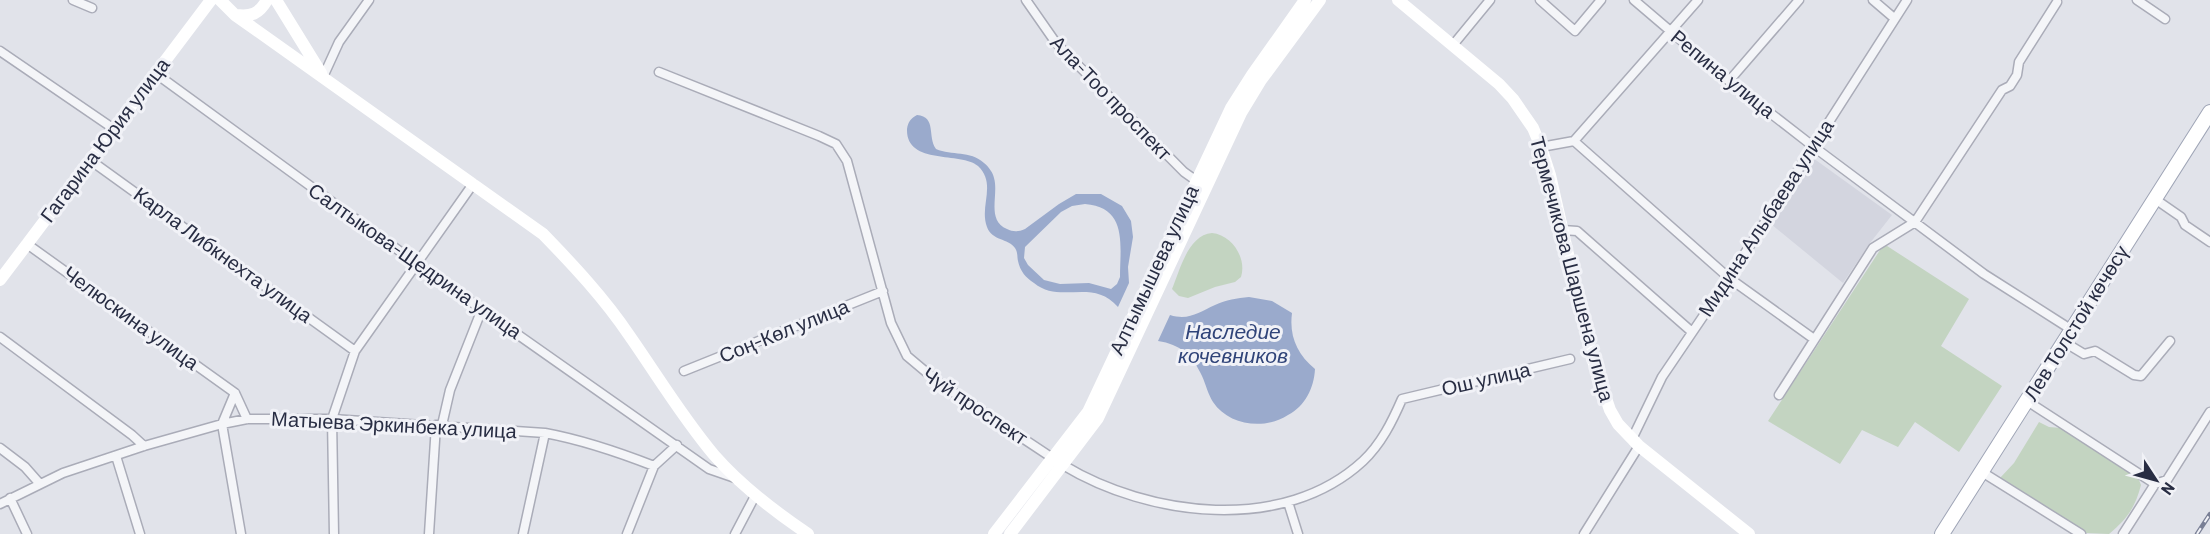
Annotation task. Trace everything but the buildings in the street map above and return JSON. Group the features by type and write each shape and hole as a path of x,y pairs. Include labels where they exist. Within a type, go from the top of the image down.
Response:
{"main road":[{"name":"Лев Толстой көчөсү","path":"1942,534 2210,112"}],"street":[{"path":"73,0 92,8"},
{"name":"Гагарина Юрия улица","path":"0,280 211,0"},
{"path":"220,0 235,15 543,234 586,278 629,334 684,416 714,455 755,496 808,534"},
{"path":"235,15 248,17 256,14 267,0"},
{"path":"276,0 323,77"},
{"path":"323,77 339,42 369,0"},
{"name":"Ала-Тоо проспект","path":"1026,0 1056,44 1201,184"},
{"name":"Алтымышева улица","path":"993,534 1098,418 1201,184 1231,108 1305,0"},
{"name":"Алтымышева улица","path":"1201,184 1261,80 1320,0"},
{"name":"Термечикова Шаршена улица","path":"1398,0 1453,45 1513,99 1525,114 1541,147 1563,230 1591,355 1603,394 1618,424 1636,442 1749,534"},
{"path":"1453,45 1490,0"},
{"path":"1540,0 1575,31 1601,0"},
{"name":"Репина улица","path":"1634,0 1729,81 2068,336 2084,354 2095,351 2134,375 2141,376 2170,341"},
{"path":"1541,147 1574,141 1698,0"},
{"path":"1729,81 1799,0"},
{"path":"1873,0 1894,18"},
{"name":"Мидина Алыбаева улица","path":"1584,534 1636,442 1662,377 1729,278 1907,0"},
{"path":"2137,0 2165,19"},
{"path":"1779,395 1873,248 1915,222 2002,90 2010,86 2017,75 2019,62 2057,2"},
{"path":"0,51 114,129"},
{"name":"Чүй проспект","path":"660,72 836,144 847,161 895,334 907,356 915,364 1058,462 1102,486 1137,498 1173,506 1217,510 1263,507 1288,501 1332,484 1364,460 1387,431 1402,399"},
{"name":"Салтыкова-Щедрина улица","path":"155,74 416,263 710,469 737,479"},
{"path":"1574,141 1729,278 1814,339"},
{"name":"Карла Либкнехта улица","path":"90,160 355,351"},
{"path":"334,534 332,418 355,351 473,184"},
{"path":"2155,200 2181,217 2185,225 2210,242"},
{"path":"1563,230 1577,231 1692,332"},
{"name":"Челюскина улица","path":"27,244 235,393 247,419"},
{"name":"Соң-Көл улица","path":"684,371 883,291"},
{"path":"429,534 439,425 450,390 482,309"},
{"path":"0,337 144,446"},
{"name":"Ош улица","path":"1402,399 1570,359"},
{"path":"235,393 222,424 241,534"},
{"path":"2027,401 2155,484"},
{"path":"2123,534 2155,484 2167,480 2210,412"},
{"name":"Матыева Эркинбека улица","path":"0,504 63,473 144,446 247,419 332,418 545,433 610,449 654,466"},
{"path":"524,534 545,433"},
{"path":"627,534 654,466 677,445"},
{"path":"0,448 25,467 40,484"},
{"path":"116,456 140,534"},
{"name":"Алтымышева улица","path":"1010,534 1058,462"},
{"path":"1982,472 2081,534"},
{"path":"735,534 755,496"},
{"path":"10,498 27,534"},
{"path":"1288,501 1298,534"}],"shaded area":[{"path":"1813,158 1892,215 1843,283 1771,224"}],"green space":[{"path":"1212,233 1226,238 1240,255 1241,277 1235,282 1188,298 1179,296 1172,289 1186,255 1197,240"},
{"path":"1884,244 1969,299 1941,346 2002,386 1959,452 1915,422 1898,447 1862,430 1840,464 1768,421"},
{"path":"2039,422 2049,427 2061,428 2137,475 2141,485 2133,507 2109,534 2086,533 2000,478 2014,463"}],"water":[{"path":"917,115 927,119 936,149 973,156 989,168 995,185 994,207 997,220 1009,230 1025,229 1076,194 1101,194 1122,206 1131,221 1133,237 1128,267 1129,283 1118,307 1108,298 1098,294 1055,292 1044,289 1028,279 1020,268 1015,248 989,232 985,219 987,188 984,173 970,162 936,156 915,148 909,141 907,129 911,119","holes":["1085,204 1109,212 1119,230 1120,277 1111,289 1089,283 1060,284 1044,280 1028,265 1024,258 1025,247 1061,212 1072,206"]},
{"name":"Наследие кочевников","path":"1249,297 1272,301 1292,313 1293,337 1303,357 1315,369 1313,383 1304,402 1288,415 1269,423 1248,423 1228,416 1213,402 1190,357 1173,345 1158,341 1170,315 1188,316 1223,302"}],"railway":[{"path":"2197,534 2210,514"}]}
